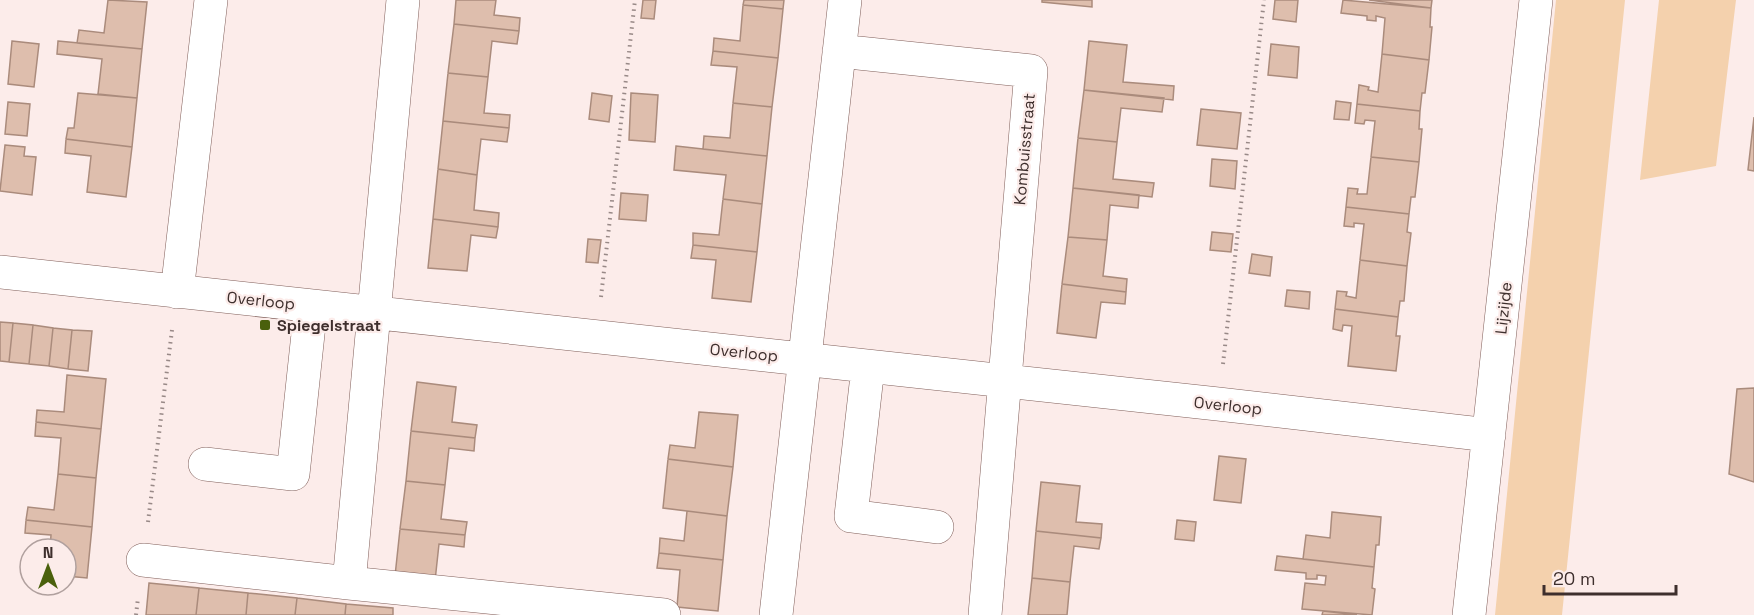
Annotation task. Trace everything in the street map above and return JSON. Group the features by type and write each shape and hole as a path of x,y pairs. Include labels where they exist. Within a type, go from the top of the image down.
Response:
{"street":[{"path":"177,292 211,0"},
{"path":"349,583 403,0"},
{"path":"776,615 845,0"},
{"name":"Lijzijde","path":"1469,615 1536,0"},
{"name":"Kombuisstraat","path":"839,51 1030,71 1004,382"},
{"name":"Overloop","path":"0,272 1489,435"},
{"path":"205,464 293,474 311,306"},
{"path":"868,367 851,516 937,527"},
{"path":"985,615 1004,382"},
{"path":"143,560 664,615"}],"path":[{"path":"597,336 635,0"},
{"path":"1218,404 1264,0"},
{"path":"136,615 177,292"}],"shaded area":[{"path":"1556,0 1625,0 1562,615 1495,615"},
{"path":"1659,0 1736,0 1716,166 1640,180"}],"building":[{"path":"108,0 147,2 142,49 77,43 79,30 104,33"},
{"path":"456,0 496,0 494,15 520,18 519,31 454,24"},
{"path":"643,0 656,0 654,19 641,18"},
{"path":"744,0 784,0 783,9 743,5"},
{"path":"1042,0 1092,0 1092,7 1042,2"},
{"path":"1275,0 1298,0 1296,22 1273,19"},
{"path":"1343,0 1431,8 1429,60 1382,54 1385,18 1376,16 1376,21 1367,20 1367,16 1341,13"},
{"path":"1369,0 1432,0 1431,8"},
{"path":"743,5 783,9 778,58 713,51 714,38 740,41"},
{"path":"454,24 519,31 517,44 492,41 488,77 448,73"},
{"path":"12,41 39,44 34,87 8,84"},
{"path":"58,41 142,49 137,98 98,94 102,59 57,54"},
{"path":"1089,41 1127,45 1123,82 1174,86 1173,100 1084,90"},
{"path":"1271,44 1299,47 1297,78 1268,75"},
{"path":"713,51 778,58 772,107 733,103 737,67 711,65"},
{"path":"1382,54 1429,60 1420,111 1357,104 1359,85 1378,92"},
{"path":"448,73 488,77 484,113 510,115 509,128 443,121"},
{"path":"1084,90 1164,98 1162,112 1121,108 1117,142 1078,138"},
{"path":"78,93 137,98 132,147 66,139 68,128 74,128"},
{"path":"592,93 612,96 609,122 589,119"},
{"path":"631,93 658,95 655,142 629,140"},
{"path":"1336,101 1351,103 1349,120 1334,119"},
{"path":"8,102 30,104 27,136 5,134"},
{"path":"733,103 772,107 767,156 703,149 704,136 730,138"},
{"path":"1357,104 1420,111 1419,129 1422,129 1419,162 1371,157 1375,121 1365,120 1364,124 1355,123"},
{"path":"1201,109 1241,113 1237,149 1197,145"},
{"path":"1754,117 1754,171 1748,170"},
{"path":"443,121 509,128 507,142 481,139 477,175 438,169"},
{"path":"1078,138 1117,142 1113,179 1154,183 1152,197 1073,188"},
{"path":"66,139 132,147 126,197 87,192 91,156 65,153"},
{"path":"5,145 25,147 24,156 36,157 32,195 0,191"},
{"path":"676,146 767,156 762,204 723,199 726,175 674,170"},
{"path":"1371,157 1419,162 1415,197 1411,197 1409,214 1346,207 1348,188 1358,189 1357,194 1367,194"},
{"path":"1212,159 1237,161 1235,189 1210,186"},
{"path":"438,169 477,175 474,210 499,213 498,227 433,219"},
{"path":"1073,188 1139,195 1138,208 1110,205 1107,240 1068,237"},
{"path":"621,193 648,195 646,221 619,219"},
{"path":"723,199 762,204 757,252 693,245 693,233 719,235"},
{"path":"1346,207 1409,214 1407,232 1411,233 1407,266 1360,260 1364,224 1354,223 1354,227 1344,226"},
{"path":"433,219 498,227 496,238 471,235 467,271 428,268"},
{"path":"1212,232 1233,234 1231,252 1210,250"},
{"path":"1068,237 1107,240 1103,276 1127,279 1126,292 1062,284"},
{"path":"588,239 601,240 598,263 586,262"},
{"path":"693,245 757,252 751,302 712,298 716,260 691,258"},
{"path":"1252,254 1272,257 1270,276 1249,273"},
{"path":"1360,260 1407,266 1404,301 1400,301 1398,317 1335,309 1337,291 1347,292 1346,296 1356,298"},
{"path":"1062,284 1126,292 1125,304 1101,302 1096,338 1057,333"},
{"path":"1287,290 1310,292 1309,309 1285,306"},
{"path":"1335,309 1398,317 1396,336 1400,336 1396,371 1348,366 1352,326 1343,325 1342,331 1333,329"},
{"path":"0,322 13,323 9,362 0,361"},
{"path":"13,323 33,325 29,364 9,362"},
{"path":"33,325 53,328 49,366 29,364"},
{"path":"53,328 72,330 68,369 49,366"},
{"path":"72,330 92,331 88,371 68,369"},
{"path":"67,375 106,379 101,429 36,422 37,410 64,412"},
{"path":"417,382 456,387 452,422 477,425 475,438 411,431"},
{"path":"1754,388 1754,482 1729,474 1737,389"},
{"path":"699,412 738,415 733,467 668,459 670,445 695,448"},
{"path":"36,422 101,429 96,478 58,474 61,438 35,436"},
{"path":"411,431 475,438 474,451 449,448 445,485 406,481"},
{"path":"1219,456 1246,459 1241,503 1214,500"},
{"path":"668,459 733,467 727,516 663,508"},
{"path":"58,474 96,478 92,527 26,520 28,507 54,510"},
{"path":"406,481 445,485 441,519 467,522 465,535 400,529"},
{"path":"1041,482 1080,486 1076,522 1102,524 1101,538 1036,531"},
{"path":"687,511 727,516 723,560 659,553 660,538 684,541"},
{"path":"1332,512 1381,517 1379,545 1376,545 1374,567 1303,559 1306,535 1330,538"},
{"path":"26,520 92,527 87,578 78,577 78,537 51,537 51,535 25,533"},
{"path":"1177,520 1196,522 1194,541 1175,539"},
{"path":"400,529 465,535 464,547 439,544 435,581 395,576"},
{"path":"1036,531 1101,538 1099,549 1074,546 1070,582 1032,578"},
{"path":"659,553 723,560 718,611 677,607 680,570 657,568"},
{"path":"1277,556 1374,567 1372,588 1375,589 1372,615 1302,609 1305,583 1325,585 1326,576 1317,575 1317,579 1306,579 1306,573 1275,570"},
{"path":"1032,578 1070,582 1067,615 1028,615"},
{"path":"149,583 199,588 196,615 146,615"},
{"path":"199,588 248,593 246,615 196,615"},
{"path":"248,593 297,598 295,615 246,615"},
{"path":"297,598 346,604 345,615 295,615"},
{"path":"346,604 393,608 393,615 345,615"},
{"path":"1323,611 1357,615 1322,615"}],"place":[{"name":"Spiegelstraat","path":"265,325"}]}
